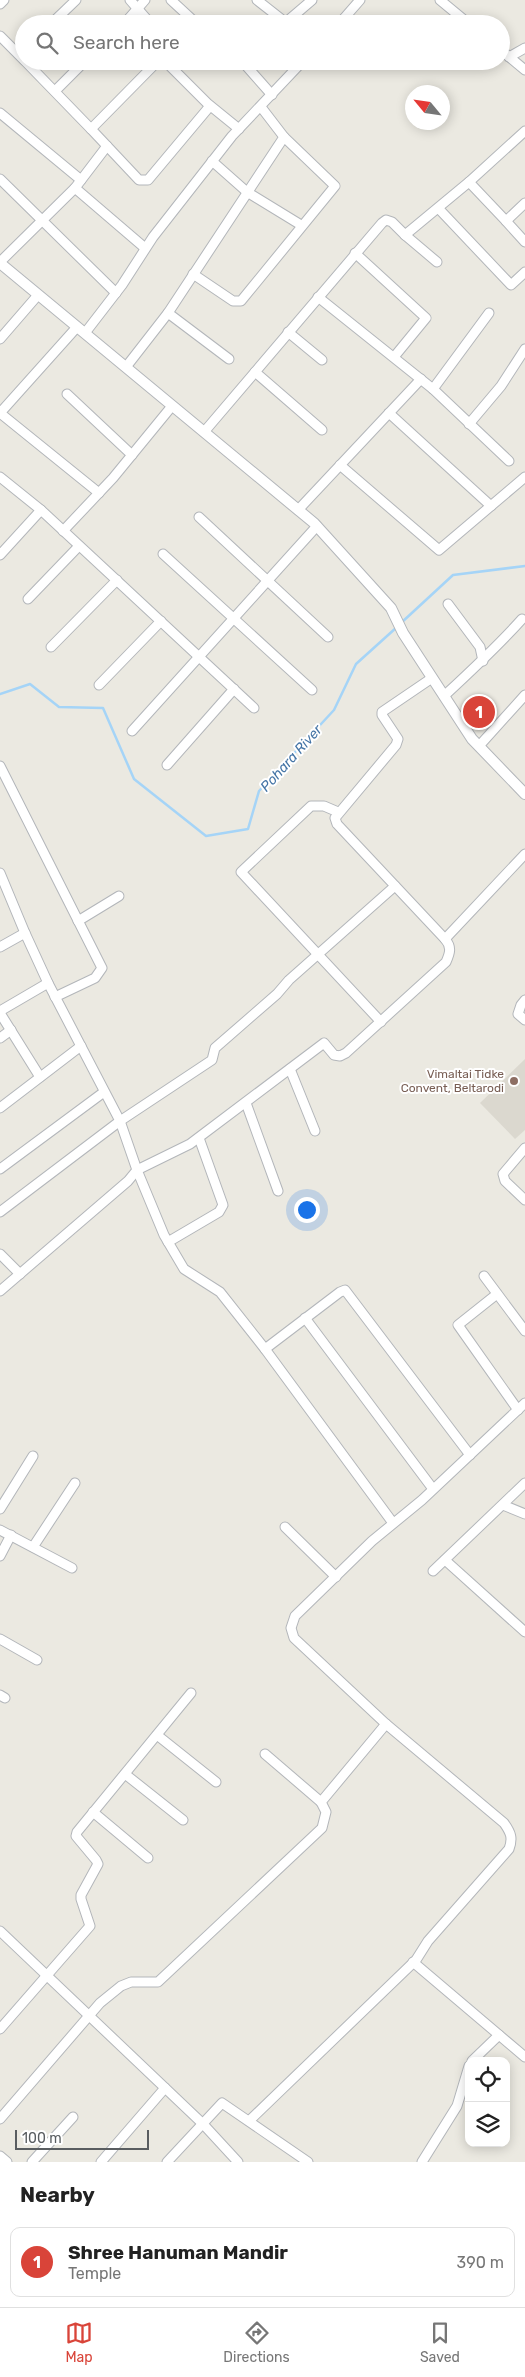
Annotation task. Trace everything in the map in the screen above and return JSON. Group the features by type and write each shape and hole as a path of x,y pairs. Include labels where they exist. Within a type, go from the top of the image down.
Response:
{"street":[{"path":"0,4 4,0"},
{"path":"60,15 76,0"},
{"path":"130,0 142,15"},
{"path":"132,15 145,0"},
{"path":"171,0 187,15"},
{"path":"257,0 275,15"},
{"path":"294,15 312,0"},
{"path":"346,0 357,3 347,15"},
{"path":"443,1 459,15"},
{"path":"0,36 15,48"},
{"path":"510,56 525,48"},
{"path":"510,58 525,70"},
{"path":"37,70 139,180 148,180 210,106"},
{"path":"55,90 75,70"},
{"path":"91,128 149,70"},
{"path":"173,70 210,106 239,130"},
{"path":"255,70 272,95"},
{"path":"100,493 0,413 116,293 145,248 212,162 239,130 296,70"},
{"path":"193,274 233,301 241,301 335,186 284,137 261,107"},
{"path":"0,113 81,180"},
{"path":"406,235 439,209 525,131"},
{"path":"126,368 168,313 284,137"},
{"path":"107,146 75,188 0,263 317,526 391,608 402,633 479,746 525,794"},
{"path":"212,162 247,192 302,225"},
{"path":"0,179 116,293"},
{"path":"469,182 525,242"},
{"path":"75,188 145,248"},
{"path":"506,221 525,203"},
{"path":"439,209 511,285 525,272"},
{"path":"204,432 318,296 386,220 392,222 437,262"},
{"path":"355,253 426,318 394,358"},
{"path":"0,339 38,295"},
{"path":"318,296 433,389 509,461"},
{"path":"168,313 229,358"},
{"path":"433,389 489,313"},
{"path":"288,332 322,360"},
{"path":"469,424 501,386 525,349"},
{"path":"255,372 322,430"},
{"path":"298,510 421,379"},
{"path":"67,394 132,455"},
{"path":"63,531 100,493 172,406"},
{"path":"389,413 491,506"},
{"path":"340,465 439,550 525,477"},
{"path":"0,477 41,510 254,708"},
{"path":"0,555 41,510"},
{"path":"199,516 328,637"},
{"path":"132,731 317,526"},
{"path":"28,599 80,546"},
{"path":"163,554 312,690"},
{"path":"51,647 116,580"},
{"path":"448,604 480,647 483,661"},
{"path":"444,696 483,661 489,652 522,620"},
{"path":"99,685 160,621"},
{"path":"0,1291 128,1181 137,1170 199,1138 324,1043 334,1055 340,1056 446,962 450,953 449,945 445,939 337,824 335,818 338,812 396,745 398,739 382,715 382,712 432,678"},
{"path":"167,765 234,689"},
{"path":"479,746 525,695"},
{"path":"0,766 102,968 96,978 56,997"},
{"path":"338,812 324,806 311,806 241,872 380,1022"},
{"path":"445,939 525,854"},
{"path":"1,876 48,983 120,1121 137,1170 168,1242 184,1269 220,1292 265,1349 393,1523"},
{"path":"0,1212 120,1121 212,1060 215,1048 277,994 288,980 395,886"},
{"path":"78,921 119,896"},
{"path":"0,947 25,933"},
{"path":"40,1077 0,1012 48,983"},
{"path":"525,1000 518,1014 525,1020"},
{"path":"0,1038 11,1030"},
{"path":"0,1108 81,1046"},
{"path":"290,1069 315,1131"},
{"path":"0,1169 104,1092"},
{"path":"246,1103 278,1191"},
{"path":"168,1242 219,1212 222,1205 199,1138"},
{"path":"525,1148 503,1174 505,1181 525,1200"},
{"path":"0,1254 20,1274"},
{"path":"484,1276 525,1331"},
{"path":"265,1349 345,1290 470,1455"},
{"path":"497,1294 458,1325 518,1410"},
{"path":"305,1318 433,1489"},
{"path":"248,2121 413,1962 428,1941 509,1849 512,1842 512,1833 504,1823 386,1724 292,1633 292,1622 295,1616 393,1523 433,1489 525,1403"},
{"path":"0,1509 33,1456"},
{"path":"433,1571 525,1483"},
{"path":"33,1547 75,1484"},
{"path":"503,1505 525,1514"},
{"path":"285,1527 336,1577"},
{"path":"0,1530 72,1568"},
{"path":"0,1556 11,1535"},
{"path":"445,1560 525,1632"},
{"path":"0,1639 37,1660"},
{"path":"0,2029 90,1926 81,1895 98,1864 76,1836 93,1812 191,1693"},
{"path":"321,1802 386,1724"},
{"path":"157,1735 216,1782"},
{"path":"0,2119 88,2015 121,1986 131,1982 158,1982 322,1828 326,1812 321,1802 265,1754"},
{"path":"125,1774 183,1820"},
{"path":"93,1812 148,1858"},
{"path":"0,1932 165,2088 238,2162"},
{"path":"413,1962 525,2057"},
{"path":"476,2057 499,2036"},
{"path":"422,2162 457,2106 465,2079"},
{"path":"101,2162 165,2088"},
{"path":"167,2162 222,2103 308,2162"},
{"path":"32,2162 73,2117"},
{"path":"0,2156 7,2162"}],"shaded area":[{"name":"Vimaltai Tidke Convent, Beltarodi","path":"525,1059 525,1130 515,1139 480,1103"}],"waterway":[{"name":"Pohara River","path":"401,623 453,575 525,566"},
{"name":"Pohara River","path":"0,694 30,684 59,707 103,708 134,779 206,836 248,829 259,791 334,710 356,664 397,627"}],"place":[{"name":"Shree Hanuman Mandir","path":"479,712"},
{"name":"Vimaltai Tidke Convent, Beltarodi","path":"514,1081"}]}
